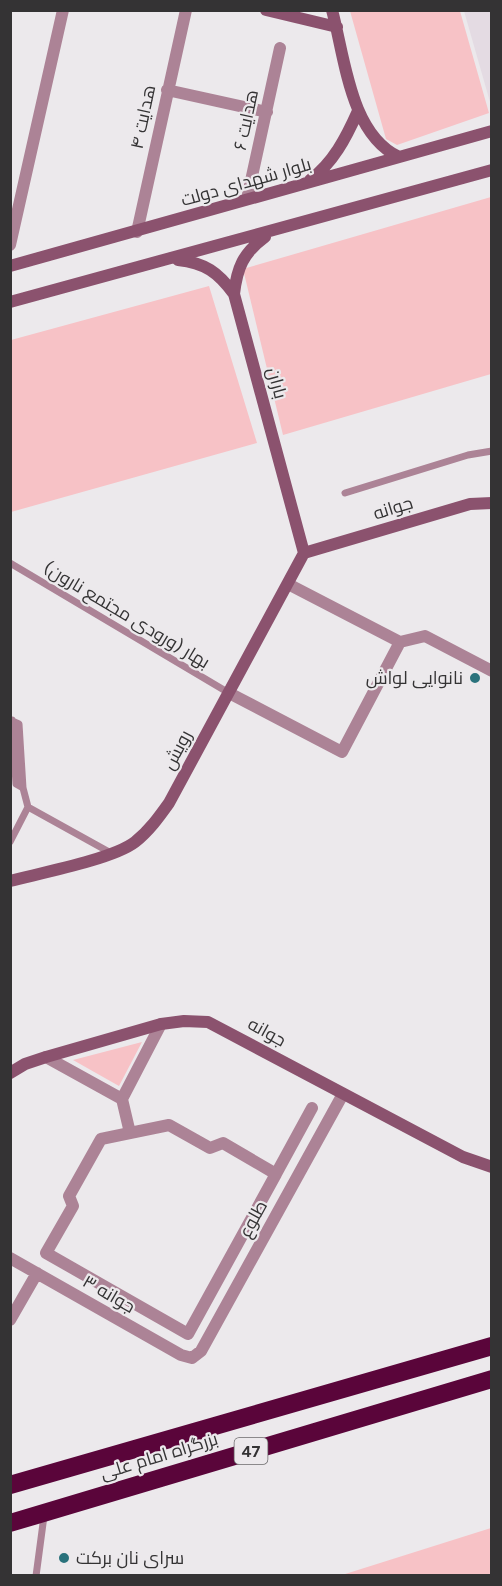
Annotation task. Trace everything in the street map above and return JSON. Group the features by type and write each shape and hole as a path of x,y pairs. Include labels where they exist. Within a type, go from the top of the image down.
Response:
{"highway":[{"name":"بزرگراه امام علی","path":"10,1485 492,1346"},
{"name":"بزرگراه امام علی","path":"10,1523 492,1379"}],"street":[{"path":"12,265 10,246 63,10"},
{"name":"هدایت ۴","path":"137,232 186,10"},
{"path":"266,10 337,27"},
{"path":"332,10 358,111 374,139 384,149 399,157"},
{"name":"هدایت ۶","path":"247,200 280,48"},
{"path":"167,90 267,112"},
{"path":"303,185 323,171 340,148 358,111"},
{"name":"بلوار شهدای دولت","path":"12,265 137,232 492,131"},
{"path":"10,302 492,170"},
{"path":"234,294 236,274 241,261 251,247 272,232"},
{"name":"باران","path":"173,259 197,262 212,269 222,277 234,294 304,553"},
{"name":"جوانه","path":"304,553 470,504 492,503"},
{"name":"رویش","path":"10,881 111,853 134,843 151,827 169,803 304,553"},
{"path":"288,584 400,642 424,636 492,671"},
{"path":"229,693 342,753 400,642"},
{"name":"جوانه","path":"10,1073 25,1064 46,1057 161,1024 184,1021 208,1022 463,1157 492,1167"},
{"path":"130,1133 122,1099 161,1024"},
{"path":"46,1057 122,1099"},
{"name":"طلوع","path":"192,1358 201,1351 343,1094"},
{"path":"276,1174 223,1143 210,1148 169,1125 101,1139 69,1196 73,1206 46,1253 188,1334 276,1174 312,1108"},
{"name":"جوانه ۳","path":"10,1258 181,1355 192,1358"},
{"path":"10,1320 37,1273"}],"lane":[{"path":"345,493 468,455 492,451"},
{"name":"بهار (ورودی مجتمع نارون)","path":"10,563 229,693"},
{"path":"10,842 28,807 23,788 16,784 11,720"},
{"path":"28,807 111,853"},
{"path":"36,1575 45,1512"}],"shaded area":[{"path":"350,11 460,11 489,113 397,145 386,139"},
{"path":"464,11 491,11 491,102 490,102"},
{"path":"491,197 491,374 283,435 243,269"},
{"path":"209,286 257,443 11,512 11,340"},
{"path":"142,1042 119,1086 73,1060"},
{"path":"491,1528 491,1575 342,1575"}],"place":[{"name":"نانوایی لواش","path":"475,678"},
{"name":"سرای نان برکت","path":"64,1558"}]}
